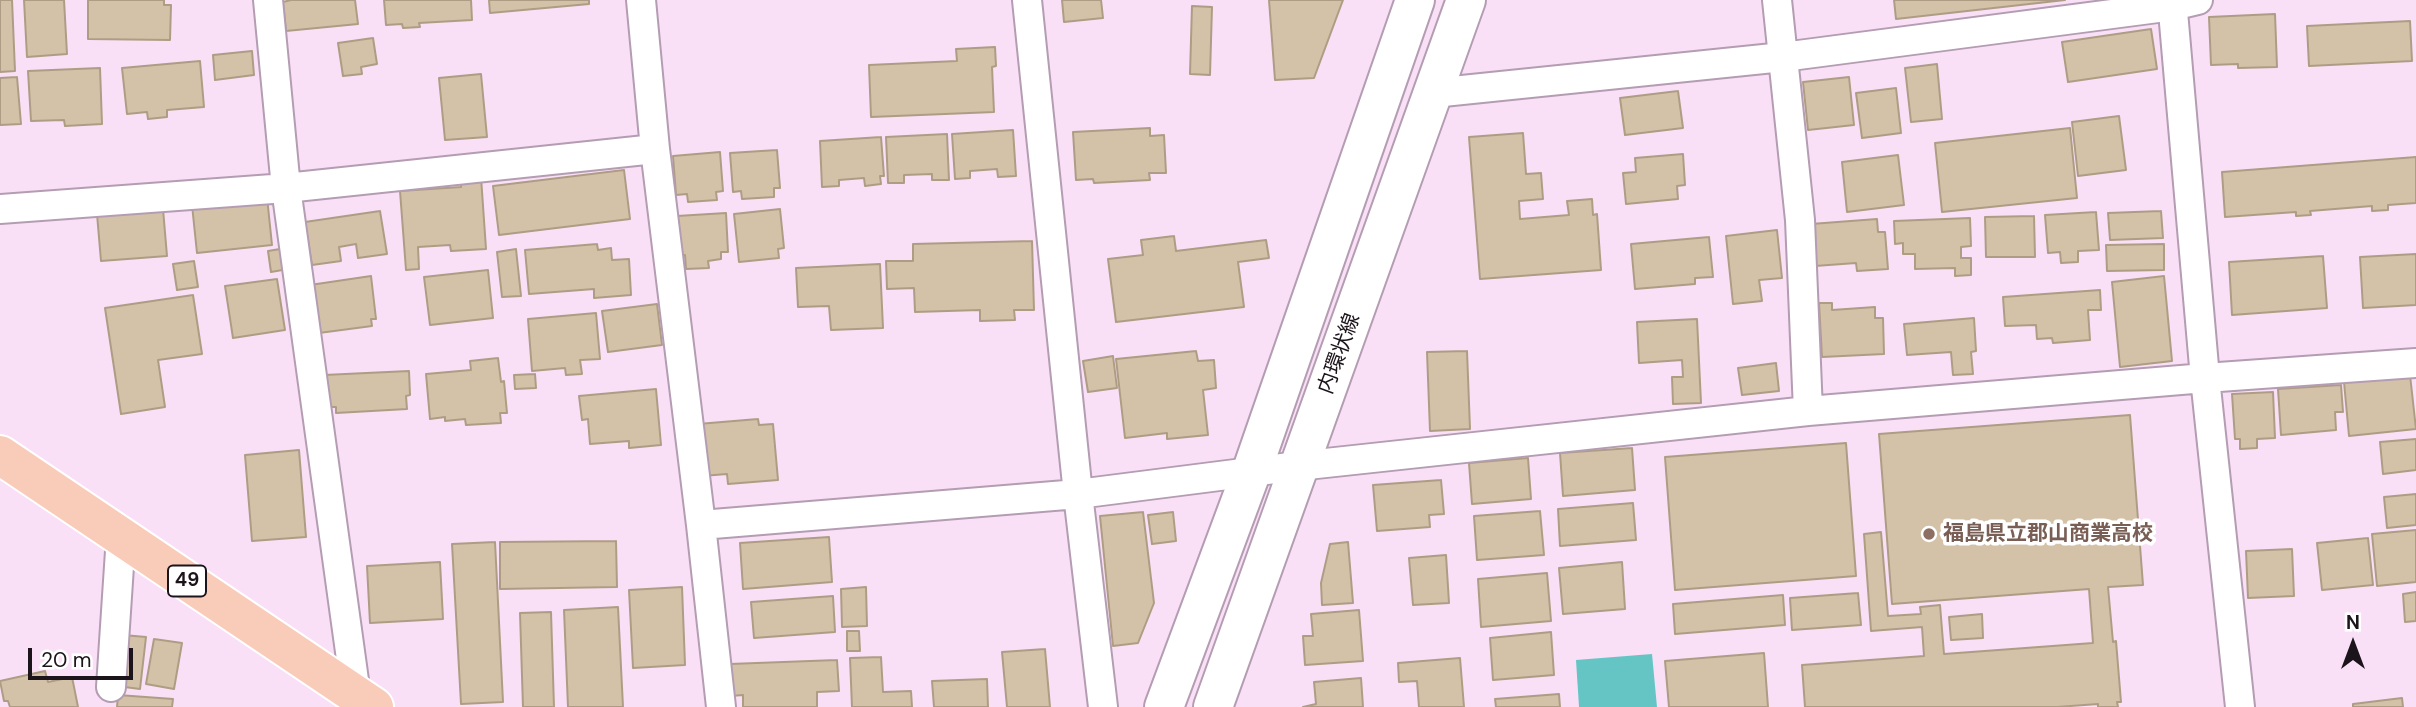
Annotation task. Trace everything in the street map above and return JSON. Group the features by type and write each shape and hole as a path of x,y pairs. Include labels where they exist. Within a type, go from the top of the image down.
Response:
{"highway":[{"name":"49","path":"0,455 365,701"}],"street":[{"path":"268,0 286,188 365,701"},
{"path":"641,0 654,149 701,524 720,707"},
{"path":"1027,0 1078,494 1104,707"},
{"path":"1164,707 1251,473 1415,0"},
{"name":"内環状線","path":"1213,707 1466,0"},
{"path":"1777,0 1800,220 1808,411"},
{"path":"1433,93 1783,57 2181,2 2205,378 2240,707"},
{"path":"0,209 286,188 654,149"},
{"path":"701,524 1078,494 1298,466 1808,411 2416,363"},
{"path":"111,687 121,536"}],"shaded area":[{"path":"1652,654 1657,707 1579,707 1576,660"}],"building":[{"path":"0,0 12,0 15,71 0,72"},
{"path":"24,0 64,0 67,54 27,57"},
{"path":"88,0 164,0 164,5 171,5 170,40 88,39"},
{"path":"355,0 358,24 286,31 283,2"},
{"path":"384,0 471,0 472,20 419,23 420,27 403,28 402,24 386,25"},
{"path":"489,0 589,0 589,4 490,13"},
{"path":"1062,0 1101,0 1103,18 1064,22"},
{"path":"1269,0 1343,0 1314,78 1275,80"},
{"path":"1894,0 2065,0 1896,19"},
{"path":"1192,6 1212,7 1210,75 1190,74"},
{"path":"2275,14 2277,67 2238,68 2238,64 2211,65 2209,17"},
{"path":"2410,21 2412,61 2309,66 2307,26"},
{"path":"2151,29 2157,69 2068,82 2062,42"},
{"path":"373,38 377,64 361,67 362,74 343,76 338,43"},
{"path":"995,47 996,66 992,67 994,112 871,117 869,65 957,61 956,49"},
{"path":"252,51 254,75 215,80 213,55"},
{"path":"200,61 204,107 167,110 167,117 148,119 147,112 127,114 122,68"},
{"path":"1937,64 1942,119 1911,122 1905,68"},
{"path":"100,68 102,124 65,126 64,120 31,121 28,71"},
{"path":"481,74 487,137 445,140 439,78"},
{"path":"17,77 21,124 0,125 0,78"},
{"path":"1849,77 1854,125 1808,130 1803,82"},
{"path":"1896,88 1901,133 1862,138 1856,93"},
{"path":"1678,91 1683,128 1625,135 1620,98"},
{"path":"2119,116 2126,170 2078,176 2072,122"},
{"path":"1150,128 1150,136 1164,135 1166,173 1149,173 1150,180 1094,183 1093,179 1076,180 1073,132"},
{"path":"2070,128 2077,198 1942,212 1935,143"},
{"path":"1013,130 1016,176 998,177 997,169 970,171 970,178 955,179 952,134"},
{"path":"1523,133 1526,174 1541,173 1543,199 1519,201 1520,219 1569,215 1567,201 1592,199 1593,215 1597,214 1601,270 1480,279 1469,137"},
{"path":"947,134 949,180 932,180 932,174 904,175 904,183 888,183 886,137"},
{"path":"881,137 884,176 880,176 881,184 865,186 864,178 839,180 839,186 822,187 820,141"},
{"path":"777,150 780,188 774,188 774,197 742,199 741,191 733,192 730,153"},
{"path":"720,152 723,191 716,192 717,200 688,202 687,194 676,195 673,156"},
{"path":"1683,154 1685,185 1677,186 1678,199 1626,204 1623,173 1636,172 1635,158"},
{"path":"1898,155 1904,205 1847,212 1842,162"},
{"path":"2416,157 2416,203 2388,205 2388,210 2372,211 2372,206 2310,211 2311,215 2296,216 2296,212 2225,217 2222,172"},
{"path":"624,170 630,219 499,235 493,186"},
{"path":"481,177 486,249 451,251 450,245 418,247 419,269 406,270 400,191 461,187 461,179"},
{"path":"267,197 272,245 197,253 192,205"},
{"path":"163,209 167,256 101,261 97,214"},
{"path":"780,209 784,248 778,249 779,258 739,262 734,214"},
{"path":"380,211 387,254 358,258 356,244 339,247 341,261 312,265 305,222"},
{"path":"2161,211 2163,238 2110,240 2108,213"},
{"path":"2096,212 2099,250 2078,251 2078,262 2061,263 2060,252 2048,253 2045,215"},
{"path":"726,213 728,252 721,252 721,259 708,261 709,268 686,269 685,255 680,256 677,216"},
{"path":"2034,216 2035,257 1986,257 1985,217"},
{"path":"1970,218 1971,246 1961,247 1961,258 1971,258 1971,275 1955,276 1955,268 1915,269 1915,254 1903,254 1903,243 1895,244 1894,221"},
{"path":"1877,219 1878,232 1885,232 1888,269 1857,271 1856,263 1815,266 1811,224"},
{"path":"1777,230 1782,278 1759,280 1762,301 1733,304 1726,236"},
{"path":"1174,236 1176,251 1266,240 1269,258 1238,262 1244,307 1116,322 1108,259 1143,255 1141,240"},
{"path":"1709,237 1713,277 1695,278 1695,284 1635,289 1631,244"},
{"path":"1032,241 1034,310 1014,310 1015,320 980,321 980,310 915,312 914,288 887,289 886,261 913,261 913,244"},
{"path":"597,244 598,250 611,248 612,260 629,259 631,295 594,298 594,289 529,294 525,250"},
{"path":"2164,244 2164,270 2107,271 2106,245"},
{"path":"286,248 288,269 271,272 268,251"},
{"path":"516,249 521,296 502,297 497,252"},
{"path":"2416,254 2416,305 2363,308 2360,257"},
{"path":"2323,256 2327,308 2232,315 2229,262"},
{"path":"194,261 198,287 177,290 173,264"},
{"path":"880,264 883,328 831,330 829,306 798,307 796,268"},
{"path":"488,270 493,318 430,325 424,277"},
{"path":"371,276 376,319 371,319 372,326 319,333 310,285"},
{"path":"2164,276 2172,361 2120,367 2112,282"},
{"path":"277,279 285,330 233,338 225,286"},
{"path":"2100,290 2101,310 2088,310 2090,340 2053,343 2052,338 2037,339 2036,325 2005,326 2003,297"},
{"path":"193,295 202,354 158,360 165,407 121,414 105,308"},
{"path":"1819,303 1832,303 1832,310 1875,307 1875,318 1883,318 1884,354 1822,357"},
{"path":"657,304 662,345 608,352 602,311"},
{"path":"596,313 600,359 580,360 582,374 566,375 565,368 532,371 528,319"},
{"path":"1974,318 1976,351 1971,352 1973,374 1953,375 1951,352 1907,355 1904,324"},
{"path":"1697,319 1701,403 1673,404 1672,377 1683,377 1682,360 1639,363 1637,322"},
{"path":"1196,351 1198,361 1214,360 1216,388 1203,390 1208,435 1167,439 1167,433 1125,438 1116,359"},
{"path":"1467,351 1470,429 1430,431 1427,352"},
{"path":"1113,356 1117,388 1088,392 1083,361"},
{"path":"498,358 501,382 504,381 507,413 500,413 501,423 466,425 465,419 430,419 426,374 471,370 470,361"},
{"path":"1776,363 1779,391 1742,395 1738,368"},
{"path":"409,371 410,395 406,396 407,409 336,413 336,407 326,407 324,375"},
{"path":"535,374 536,388 515,389 514,375"},
{"path":"2410,375 2416,429 2349,436 2344,382"},
{"path":"2341,385 2343,412 2335,412 2336,430 2281,435 2278,389"},
{"path":"656,389 661,445 629,448 629,441 590,444 588,419 582,420 579,396"},
{"path":"2273,392 2275,438 2257,439 2257,448 2240,449 2240,439 2235,439 2232,394"},
{"path":"2130,415 2143,585 2108,587 2113,642 2116,641 2121,702 2117,702 2118,707 2098,707 2098,704 2057,707 1805,707 1802,665 1924,656 1922,627 1871,631 1864,534 1881,532 1888,616 1921,614 1920,607 1940,605 1944,654 2093,643 2089,589 1892,604 1879,434"},
{"path":"758,419 759,425 773,424 778,480 728,484 727,474 702,476 698,424"},
{"path":"2416,439 2416,470 2383,474 2380,442"},
{"path":"1846,443 1856,576 1675,590 1665,457"},
{"path":"1632,448 1635,490 1563,496 1560,453"},
{"path":"299,450 306,537 252,541 245,455"},
{"path":"1528,458 1531,499 1472,504 1469,463"},
{"path":"1441,480 1444,514 1429,515 1430,527 1377,531 1373,485"},
{"path":"2416,494 2416,525 2387,528 2384,497"},
{"path":"1633,503 1636,540 1560,546 1558,509"},
{"path":"1540,511 1544,555 1477,560 1474,516"},
{"path":"1143,512 1154,603 1138,643 1113,646 1100,516"},
{"path":"1173,512 1176,541 1152,544 1148,515"},
{"path":"2416,530 2416,582 2377,586 2372,534"},
{"path":"829,537 832,582 743,589 740,543"},
{"path":"2368,538 2373,585 2322,590 2317,543"},
{"path":"616,541 617,587 500,589 500,542"},
{"path":"495,542 503,702 461,704 452,544"},
{"path":"1348,542 1353,603 1322,605 1321,583 1330,544"},
{"path":"2292,549 2294,596 2248,598 2246,551"},
{"path":"1446,555 1449,603 1413,605 1409,558"},
{"path":"440,562 443,619 370,623 367,566"},
{"path":"1622,562 1625,609 1563,614 1559,568"},
{"path":"1547,573 1551,621 1481,627 1478,579"},
{"path":"682,587 685,665 633,668 629,590"},
{"path":"866,587 867,626 842,627 841,589"},
{"path":"2416,592 2416,621 2405,622 2403,594"},
{"path":"1858,593 1861,625 1792,630 1790,598"},
{"path":"1783,595 1785,625 1675,634 1673,604"},
{"path":"833,596 835,632 754,638 751,602"},
{"path":"618,607 623,707 568,707 564,610"},
{"path":"1359,610 1363,661 1305,665 1303,636 1313,636 1311,614"},
{"path":"551,612 554,707 523,707 520,613"},
{"path":"1982,614 1983,638 1951,640 1949,617"},
{"path":"847,631 859,631 860,651 847,651"},
{"path":"1551,632 1554,675 1493,680 1490,638"},
{"path":"123,635 146,637 140,689 117,686"},
{"path":"154,639 182,643 174,689 146,684"},
{"path":"1045,649 1050,707 1007,707 1002,652"},
{"path":"1764,653 1768,707 1669,707 1665,661"},
{"path":"881,657 883,692 911,691 912,707 852,707 850,658"},
{"path":"1460,658 1464,707 1419,707 1417,681 1399,682 1398,663"},
{"path":"837,660 839,691 817,692 817,707 743,707 743,695 731,696 730,664"},
{"path":"45,671 48,682 72,677 78,707 10,707 8,701 4,701 0,681"},
{"path":"1361,678 1363,707 1303,707 1316,704 1314,682"},
{"path":"987,679 988,707 934,707 932,681"},
{"path":"1559,694 1560,707 1496,707 1495,699"},
{"path":"118,695 173,699 172,707 117,707"},
{"path":"2402,698 2403,707 2353,707 2353,704"}],"place":[{"name":"福島県立郡山商業高校","path":"1929,534"}]}
